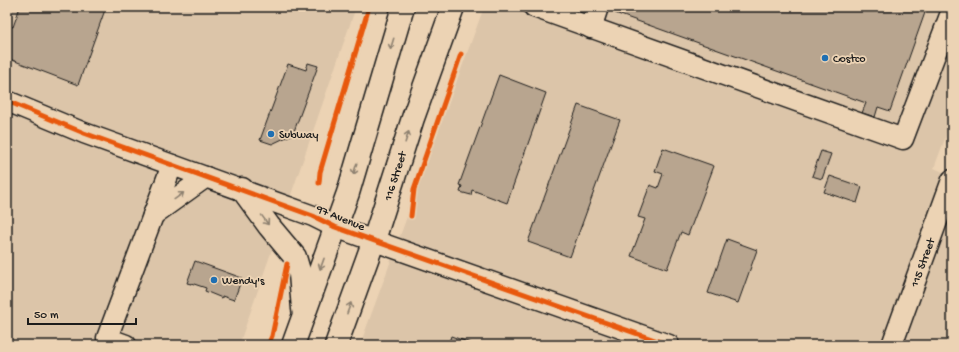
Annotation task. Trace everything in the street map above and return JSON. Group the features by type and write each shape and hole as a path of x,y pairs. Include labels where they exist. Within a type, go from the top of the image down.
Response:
{"main road":[{"path":"293,345 348,193 403,7"},
{"name":"116 Street","path":"336,345 374,240 413,118 453,7"},
{"path":"242,189 269,226 295,257 300,274 303,317"}],"street":[{"path":"534,7 903,139 952,10"},
{"path":"591,28 598,7"},
{"name":"97 Avenue","path":"7,101 84,133 313,216 335,227 669,345"},
{"path":"126,345 107,338 172,165"},
{"path":"153,215 206,176"},
{"name":"115 Street","path":"892,345 952,180"}],"shaded area":[{"path":"7,7 356,7 239,345 7,345"},
{"path":"484,7 952,7 952,120 934,168 952,176 952,345 360,345"}],"building":[{"path":"20,7 106,7 78,85 7,58 7,25 13,27"},
{"name":"Costco","path":"618,7 927,7 890,111 878,107 875,117 862,113 866,103 615,13"},
{"path":"308,63 318,66 293,134 272,144 260,140 288,64 306,70"},
{"path":"499,75 546,93 507,203 472,190 471,195 460,192 462,186 459,185"},
{"path":"578,105 620,120 570,257 528,242"},
{"path":"663,148 714,166 688,235 681,232 667,269 631,256 645,219 638,217 650,185 658,188 663,174 655,171"},
{"path":"821,151 831,154 822,179 812,176"},
{"path":"830,176 862,187 857,203 824,192"},
{"path":"727,239 757,250 738,303 708,293"},
{"name":"Wendy's","path":"195,261 242,278 234,300 222,296 222,298 205,291 206,288 187,283"},
{"path":"952,333 952,345 948,345"},
{"path":"451,336 476,345 448,345"}],"cycle path":[{"path":"319,183 320,172 369,7"},
{"path":"411,216 414,189 461,54"},
{"path":"7,101 84,133 313,216 335,227 669,345"},
{"path":"268,345 272,336 287,264"}],"place":[{"name":"Costco","path":"825,58"},
{"name":"Subway","path":"271,134"},
{"name":"Wendy's","path":"214,280"}]}
